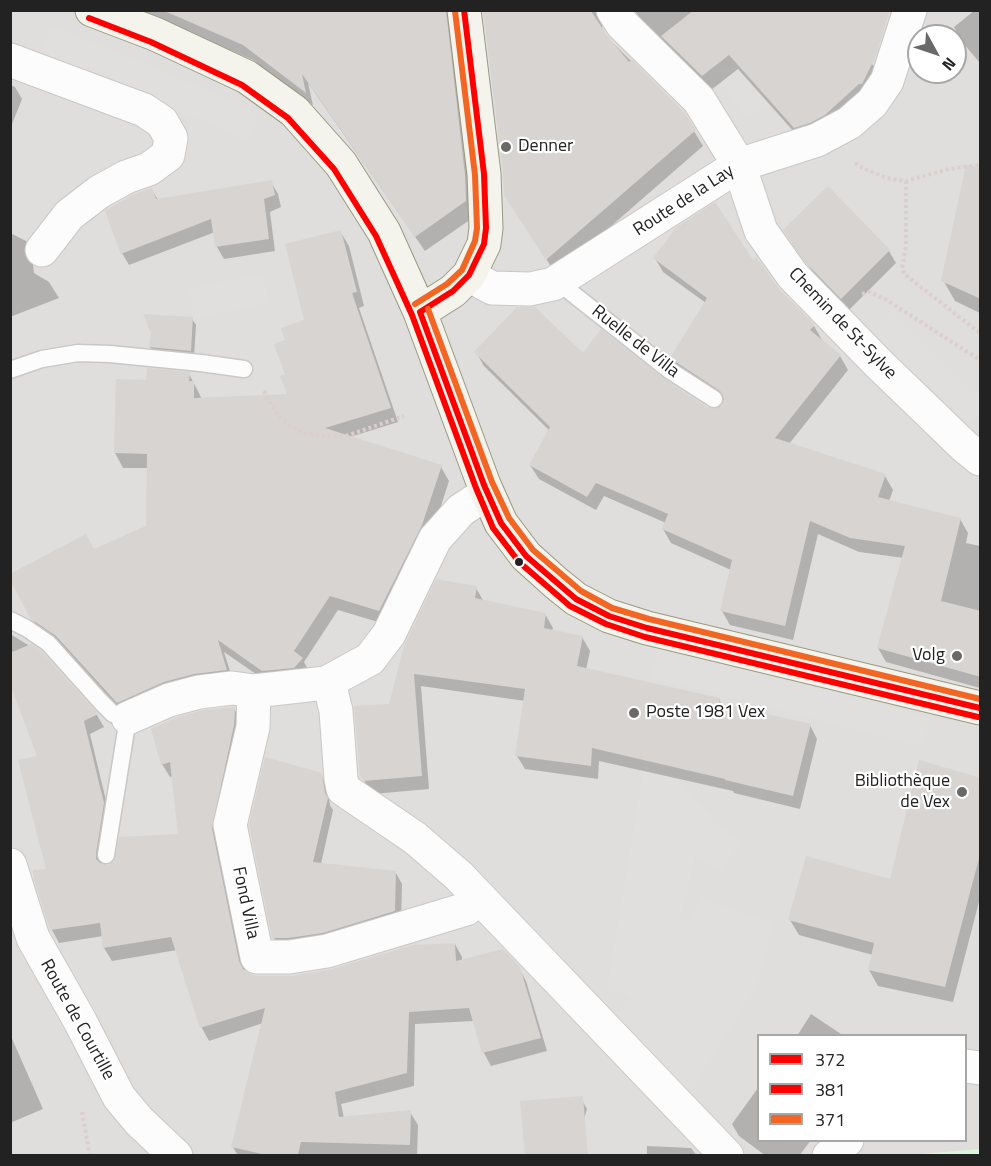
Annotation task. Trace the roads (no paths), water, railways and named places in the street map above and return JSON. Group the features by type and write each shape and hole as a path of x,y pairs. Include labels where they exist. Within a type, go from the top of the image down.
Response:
{"main road":[{"path":"92,10 154,34 247,77 294,111 341,164 384,232 420,312 487,493 501,523 526,556 576,599 609,616 647,628 981,708"},
{"path":"420,312 453,291 469,275 484,244 486,228 484,174 464,10"}],"street":[{"name":"Chemin de St-Sylve","path":"613,10 622,24 699,100 739,165 761,231 793,276 964,446 981,459"},
{"name":"Route de la Lay","path":"469,275 492,288 530,290 558,282 739,165 826,136 849,123 872,103 887,81 910,10"},
{"path":"10,60 144,110 162,122 171,138 168,155 149,169 126,177 69,215 42,250"},
{"path":"128,718 169,700 199,692 232,688 254,690 329,682 370,659 388,634 435,539 461,510 487,493"},
{"path":"329,682 336,711 343,789 436,855 459,876 727,1155"},
{"name":"Fond Villa","path":"254,690 253,727 230,825 257,957 289,957 327,951 466,909 480,899"},
{"name":"Route de Courtille","path":"10,865 33,938 80,1021 119,1097 139,1121 176,1155"},
{"path":"830,1155 845,1142"}],"lane":[{"name":"Ruelle de Villa","path":"558,282 669,370 714,399"},
{"path":"10,370 42,359 78,353 110,354 244,369"},
{"path":"10,620 48,643 113,714 128,718 106,855"}],"place":[{"name":"Denner","path":"506,147"},
{"name":"Volg","path":"957,656"},
{"name":"Poste 1981 Vex","path":"634,713"},
{"name":"Bibliothèque de Vex","path":"962,792"}]}
